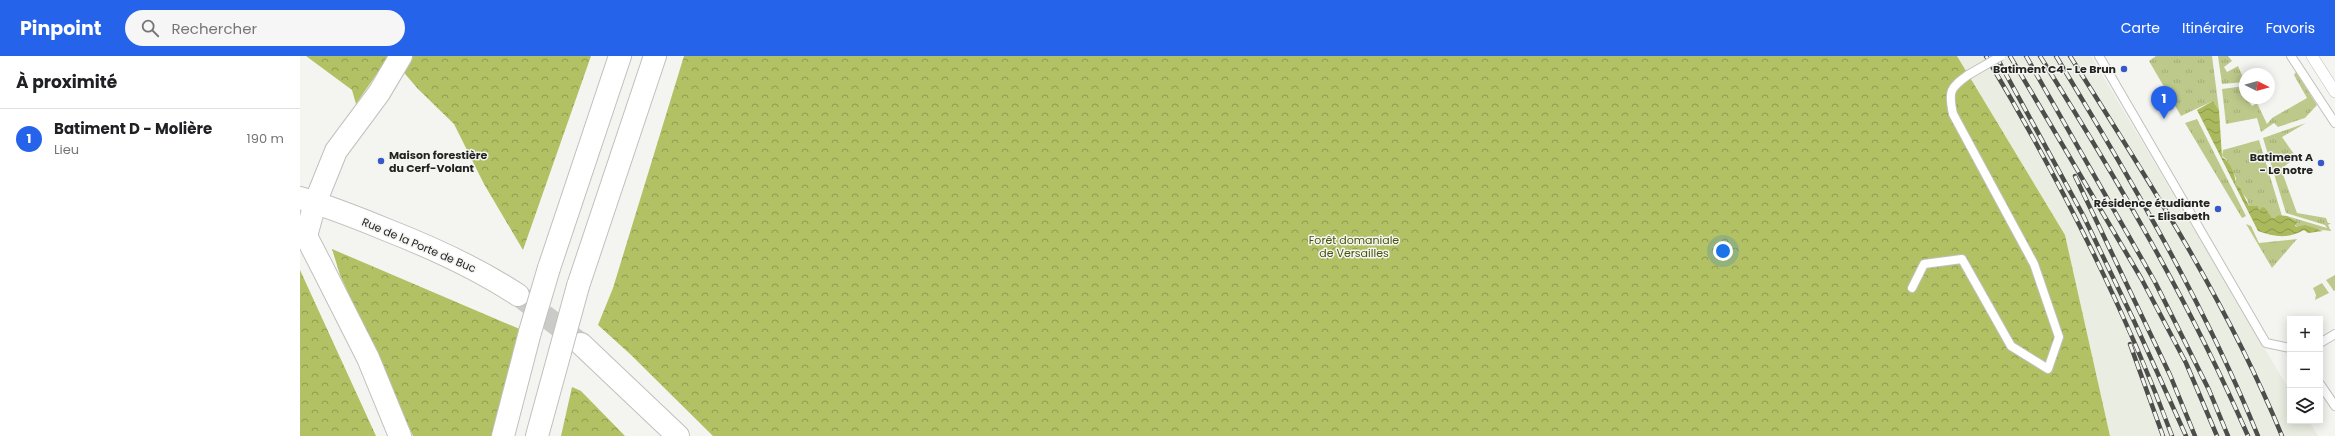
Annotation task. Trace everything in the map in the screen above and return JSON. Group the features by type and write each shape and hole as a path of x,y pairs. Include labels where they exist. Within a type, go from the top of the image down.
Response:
{"main road":[{"path":"400,436 368,358 321,265 303,234 308,200 336,151 378,93 401,56"},
{"path":"503,436 530,332 549,268 620,56"},
{"path":"537,436 578,286 655,56"},
{"name":"Rue de la Porte de Buc","path":"308,200 461,261 492,278 518,295"},
{"path":"581,344 678,436"}],"street":[{"path":"2312,56 2335,92"}],"lane":[{"path":"1912,288 1924,264 1962,259 2011,346 2048,369 2059,337 2034,264 1953,114 1950,94 1952,86 2001,56"},
{"path":"2099,56 2266,343 2287,347"},
{"path":"2291,56 2335,123"},
{"path":"2323,341 2335,334"},
{"path":"2323,388 2335,406"}],"shaded area":[{"path":"1957,56 2091,56 2287,386 2287,424 2311,424 2318,436 2110,436 2065,235"}],"green space":[{"path":"306,56 389,56 356,104 352,90"},
{"path":"406,56 591,56 523,250 484,184 454,124 418,89 400,68"},
{"name":"Forêt domaniale de Versailles","path":"684,56 1957,56 2065,235 2110,436 713,436 630,354 598,325 613,288"},
{"path":"2156,56 2212,56 2219,110 2213,101 2181,116 2149,61"},
{"path":"2218,56 2228,56 2232,61 2224,67 2227,72 2238,66 2239,83 2222,84"},
{"path":"2296,72 2317,105 2305,118 2278,127 2274,123 2261,132 2257,118 2226,124 2222,89 2239,87 2239,104 2251,104 2252,106 2257,104 2267,124 2272,118 2307,98 2294,75"},
{"path":"2197,119 2246,216 2242,218 2185,123"},
{"path":"2306,123 2282,137 2296,157 2281,169 2297,213 2326,218 2328,223 2331,223 2328,225 2331,231 2297,227 2287,216 2327,228 2325,225 2286,213 2263,138"},
{"path":"2259,140 2282,216 2278,215 2275,219 2272,218 2265,210 2258,211 2258,207 2249,206 2247,199 2236,185 2236,178 2226,159 2222,156 2223,150"},
{"path":"2246,224 2251,226 2259,243 2297,239 2272,268"},
{"path":"332,249 522,330 492,436 413,436 340,275"},
{"path":"300,270 376,436 300,436"},
{"path":"2335,275 2335,290 2334,291 2326,280"},
{"path":"2322,283 2329,293 2315,300 2316,295 2313,288"},
{"path":"572,387 581,391 625,436 561,436"}],"water":[{"path":"2213,101 2219,110 2222,157 2228,162 2234,174 2236,185 2240,188 2249,206 2258,206 2259,211 2262,207 2265,208 2272,218 2275,218 2278,215 2287,216 2297,222 2295,226 2297,227 2305,225 2323,231 2308,233 2304,230 2293,235 2276,236 2258,231 2197,110"}],"tunnel":[{"path":"518,295 580,343"}],"railway":[{"path":"1986,56 2038,147 2088,242 2133,339 2172,436"},
{"path":"1996,56 2083,215 2134,321 2186,436"},
{"path":"2010,56 2141,278 2186,363 2217,436"},
{"path":"2026,56 2155,282 2209,390 2228,436"},
{"path":"2040,56 2097,149 2151,242 2202,338 2248,436"},
{"path":"2056,56 2111,148 2190,289 2237,386 2258,436"},
{"path":"2070,56 2128,148 2211,289 2260,386 2282,436"},
{"path":"2075,176 2170,375 2195,436"},
{"path":"2130,344 2163,436"}],"place":[{"name":"Batiment C4 - Le Brun","path":"2124,69"},
{"name":"Batiment D - Molière","path":"2164,119"},
{"name":"Maison forestière du Cerf-Volant","path":"381,161"},
{"name":"Batiment A - Le notre","path":"2321,163"},
{"name":"Résidence étudiante - Elisabeth","path":"2218,209"}]}
